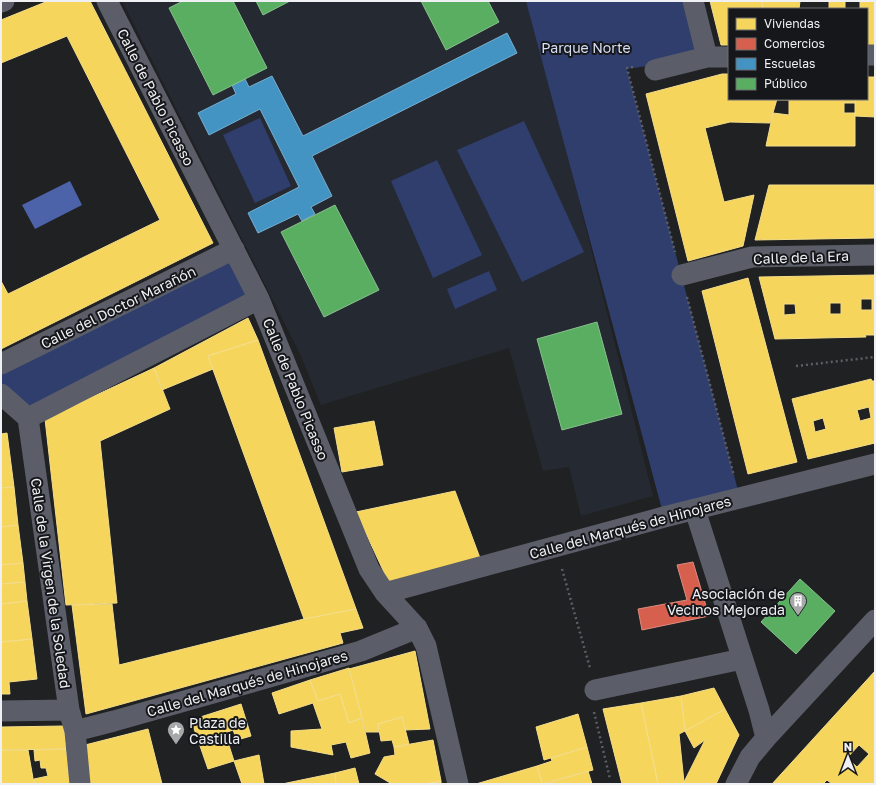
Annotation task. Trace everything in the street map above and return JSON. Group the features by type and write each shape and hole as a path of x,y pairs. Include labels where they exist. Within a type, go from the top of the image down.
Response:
{"street":[{"name":"Calle de Pablo Picasso","path":"107,1 259,299 369,569 385,593 417,628 426,646 458,784"},
{"path":"693,1 707,57"},
{"path":"655,70 707,57 728,57"},
{"name":"Calle del Doctor Marañón","path":"1,364 234,249"},
{"name":"Calle de la Era","path":"682,276 752,257 875,255"},
{"path":"1,394 28,418 259,299"},
{"name":"Calle de la Virgen de la Soledad","path":"28,418 69,710 75,731 80,784"},
{"name":"Calle del Marqués de Hinojares","path":"385,593 695,510 875,464"},
{"path":"695,510 759,710 766,738"},
{"path":"736,784 750,757 766,738 875,620"},
{"name":"Calle del Marqués de Hinojares","path":"75,731 361,651 417,628"},
{"path":"595,690 742,659"},
{"path":"1,711 69,710"}],"path":[{"path":"796,366 875,357"}],"shaded area":[{"path":"122,1 529,1 653,496 581,516 569,467 543,471 509,348 321,405 300,354"},
{"path":"70,181 82,205 35,229 22,205"}],"green space":[{"name":"Parque Norte","path":"526,1 693,1 707,57 627,69 740,498 664,517"},
{"path":"260,118 291,186 255,203 223,135"},
{"path":"524,121 584,252 522,282 457,150"},
{"path":"437,160 482,255 433,278 391,181"},
{"path":"231,259 249,295 28,410 1,383 1,371"},
{"path":"489,271 497,290 455,309 447,289"}],"building: Viviendas":[{"path":"48,1 90,1 213,243 1,349 1,281 8,294 160,220 67,36 1,63 1,20"},
{"path":"710,1 762,1 763,8 728,8 728,45 721,45"},
{"path":"762,1 800,1 799,8 763,8"},
{"path":"829,1 845,1 845,8 829,8"},
{"path":"860,1 875,1 875,46 868,46 868,8 860,8"},
{"path":"722,74 728,74 728,100 777,100 770,123 730,122 705,128 724,202 754,195 743,246 688,261 646,94"},
{"path":"868,77 875,77 875,117 855,116 855,100 868,100"},
{"path":"789,100 855,100 855,103 844,103 844,113 855,113 855,146 766,146 773,113 789,115"},
{"path":"769,185 875,185 875,238 755,240"},
{"path":"875,275 875,335 865,335 866,337 775,339 759,277","holes":["861,299 872,299 872,310 861,310","830,303 841,303 841,314 830,314","784,304 795,304 796,314 784,315"]},
{"path":"748,278 797,462 748,474 702,291"},
{"path":"248,318 258,340 208,356 213,369 162,390 154,368"},
{"path":"258,340 356,609 304,619 208,356"},
{"path":"154,368 170,409 100,441 117,603 66,605 45,419"},
{"path":"871,379 872,381 875,381 875,443 808,459 792,399","holes":["869,407 871,418 860,421 857,410","823,418 826,429 815,432 813,421"]},
{"path":"374,421 383,465 342,472 334,428"},
{"path":"7,433 14,487 1,488 1,434"},
{"path":"14,487 18,525 1,527 1,488"},
{"path":"455,491 480,558 389,583 356,512"},
{"path":"18,525 23,563 1,565 1,527"},
{"path":"23,563 25,582 1,584 1,565"},
{"path":"25,582 27,601 1,604 1,584"},
{"path":"27,601 32,639 1,642 1,604"},
{"path":"112,604 119,665 304,619 356,609 363,628 340,633 343,643 86,714 72,605"},
{"path":"32,639 37,679 9,682 10,694 1,694 1,642"},
{"path":"415,651 430,729 405,730 402,717 378,724 379,732 366,732 349,669"},
{"path":"349,668 362,718 349,723 340,694 318,701 310,680"},
{"path":"875,671 875,784 832,784 827,780 823,784 772,784","holes":["859,745 869,754 857,767 847,758"]},
{"path":"310,680 318,701 340,694 349,723 362,718 370,753 351,758 346,742 331,745 333,755 291,747 291,731 322,729 313,703 279,714 272,693"},
{"path":"714,688 725,709 685,731 681,696"},
{"path":"681,696 685,731 679,734 684,782 683,784 658,784 641,703"},
{"path":"641,703 658,784 622,784 603,709"},
{"path":"241,704 251,736 237,740 233,730 225,733 234,761 208,769 191,720"},
{"path":"725,709 739,735 716,784 683,784 705,740 694,748 685,731"},
{"path":"578,714 587,747 544,760 536,727"},
{"path":"402,717 409,744 394,747 392,740 381,741 378,724"},
{"path":"64,726 66,749 1,750 1,727"},
{"path":"148,729 162,784 90,784 85,745"},
{"path":"433,740 441,781 425,784 392,784 375,774 384,757 395,755 394,747"},
{"path":"587,747 593,770 542,784 537,766 552,761 551,758"},
{"path":"66,749 70,784 34,784 34,779 48,776 46,768 41,768 40,760 35,761 34,750"},
{"path":"1,750 28,750 34,784 1,784"},
{"path":"259,755 264,784 242,784 234,761"},
{"path":"537,766 542,784 476,784"},
{"path":"355,768 359,784 336,784 335,773"},
{"path":"588,771 592,784 544,784"},
{"path":"335,773 336,784 282,784"},
{"path":"441,781 441,784 425,784"}],"building: Comercios":[{"path":"693,562 709,616 642,630 638,609 687,600 677,565"}],"building: Escuelas":[{"path":"507,33 517,53 312,156 332,196 311,207 315,214 302,221 298,214 258,233 248,213 299,187 260,109 209,135 198,113 236,94 232,85 245,79 249,87 272,76 303,136"}],"building: Público":[{"path":"183,1 233,1 267,68 213,95 169,8"},
{"path":"256,1 290,1 263,15"},
{"path":"421,1 488,1 499,22 446,50"},
{"path":"335,205 379,290 324,317 281,232"},
{"path":"597,322 622,414 562,430 537,339"},
{"name":"Asociación de Vecinos Mejorada","path":"800,579 835,611 796,654 761,622"}],"place":[{"name":"Asociación de Vecinos Mejorada","path":"798,616"},
{"name":"Plaza de Castilla","path":"176,745"}]}
